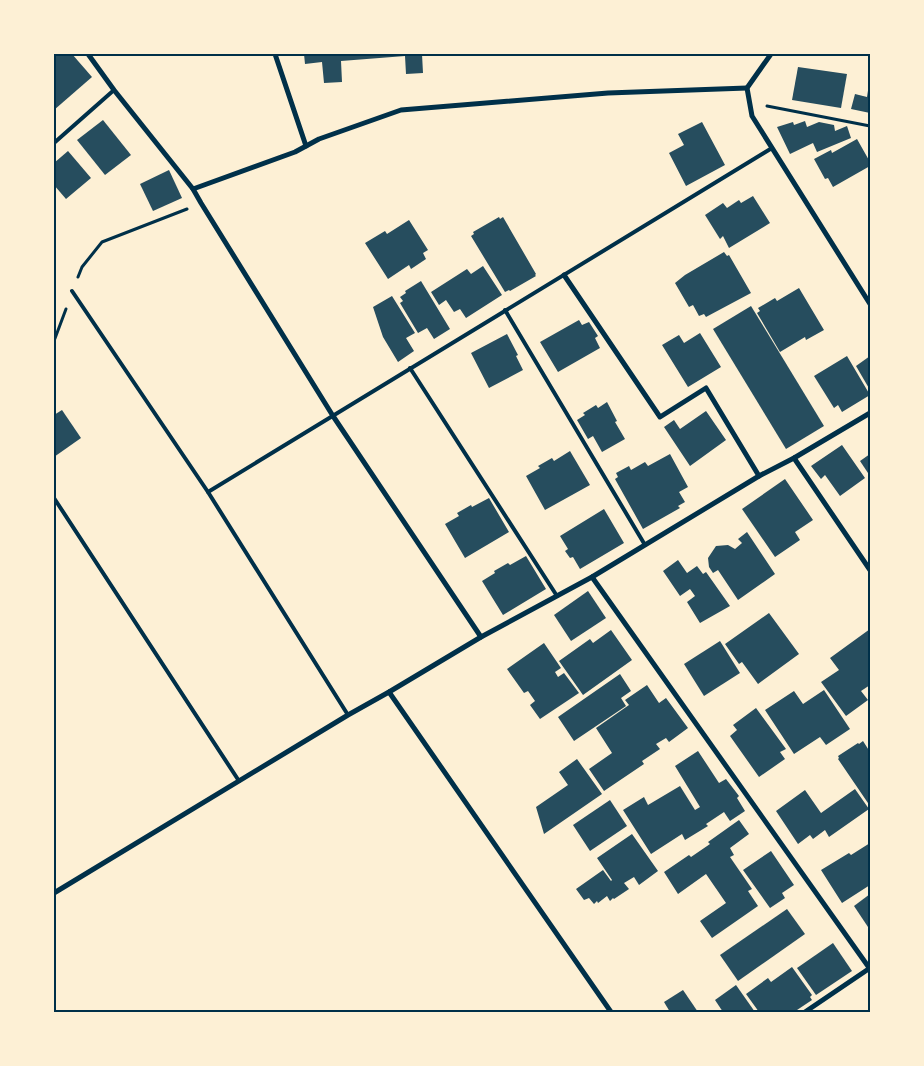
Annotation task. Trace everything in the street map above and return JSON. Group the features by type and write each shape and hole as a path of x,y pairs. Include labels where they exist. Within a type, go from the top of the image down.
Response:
{"street":[{"path":"88,54 114,90 193,189 333,416 481,637"},
{"path":"275,54 306,146"},
{"path":"771,54 747,88 752,116 870,304"},
{"path":"193,189 295,152 319,139 401,110 608,93 747,88"},
{"path":"564,274 660,417 706,388 759,476"},
{"path":"54,893 348,715 481,637 592,577 759,476 794,458 870,413"},
{"path":"794,458 870,570"},
{"path":"592,577 870,969 805,1012"},
{"path":"390,692 611,1012"}],"lane":[{"path":"54,143 114,90"},
{"path":"208,492 772,148"},
{"path":"72,291 208,492 348,715"},
{"path":"505,310 645,545"},
{"path":"410,368 557,596"},
{"path":"54,498 239,781"}],"path":[{"path":"749,102 870,126"},
{"path":"54,341 82,266 102,242 201,204"}],"building":[{"path":"54,54 72,54 92,77 54,110"},
{"path":"304,54 422,54 423,73 406,74 405,56 341,61 342,82 324,83 322,62 305,64"},
{"path":"798,67 847,74 841,108 792,100"},
{"path":"869,84 870,113 851,109 855,94 867,97"},
{"path":"103,120 131,155 105,175 77,140"},
{"path":"805,121 807,127 819,122 834,125 835,131 847,126 851,138 817,152 813,143 790,154 777,127 793,122 794,125"},
{"path":"702,122 725,165 686,186 669,153 684,145 678,134"},
{"path":"857,139 870,162 870,166 833,187 828,178 825,179 814,159 831,150 832,153"},
{"path":"68,151 91,178 66,199 54,185 54,163"},
{"path":"169,170 182,198 153,211 140,184"},
{"path":"753,196 770,223 729,248 723,236 720,239 705,215 723,203 727,208 739,200 741,203"},
{"path":"499,217 500,219 503,217 536,274 536,276 505,292 471,236 474,234 473,232"},
{"path":"409,220 428,250 423,253 426,259 411,269 409,265 388,279 365,243 385,231 387,234"},
{"path":"724,252 727,256 729,255 751,293 706,317 704,314 699,316 693,305 689,307 675,283"},
{"path":"483,266 502,295 466,318 460,309 454,312 446,300 439,305 431,292 467,269 471,274"},
{"path":"421,281 450,329 434,339 427,328 418,333 400,303 403,301 400,297 406,293 405,291"},
{"path":"799,288 824,330 806,340 805,337 780,352 757,313 760,311 758,308 775,298 777,301"},
{"path":"392,296 415,333 406,338 414,351 398,362 383,337 373,307"},
{"path":"751,306 824,426 786,449 713,329"},
{"path":"579,320 582,325 589,322 598,336 595,338 600,348 558,372 540,342"},
{"path":"700,333 721,367 688,387 662,345 679,335 684,343"},
{"path":"507,334 518,355 516,356 523,370 489,388 471,353"},
{"path":"847,356 870,395 842,412 838,405 834,408 814,376"},
{"path":"870,356 870,390 856,366"},
{"path":"607,402 617,421 615,422 625,439 602,452 593,436 588,439 577,420 585,415 583,413 596,405 598,408"},
{"path":"62,410 81,438 54,457 54,415"},
{"path":"706,411 726,440 690,466 664,427 674,420 680,429"},
{"path":"842,445 865,478 840,496 825,475 821,479 811,466"},
{"path":"570,451 590,485 545,510 526,476 552,458 554,461"},
{"path":"670,454 688,487 679,492 685,502 678,506 680,508 643,529 615,479 618,477 616,473 629,466 631,470 645,462 648,466"},
{"path":"870,454 870,476 860,461"},
{"path":"785,479 813,520 795,532 800,540 775,557 742,509"},
{"path":"489,498 509,532 465,558 445,524 459,516 457,513"},
{"path":"604,509 624,543 580,569 573,557 570,558 565,551 568,549 560,536"},
{"path":"747,532 775,574 738,600 718,570 713,573 709,567 708,558 716,546 728,545 735,549 742,543 738,539"},
{"path":"526,556 546,589 503,615 482,581 508,563 510,565"},
{"path":"678,560 687,573 697,566 703,574 706,572 730,606 700,623 687,602 695,596 690,589 680,596 663,571"},
{"path":"588,591 606,618 571,641 554,615"},
{"path":"769,613 799,654 758,684 742,662 739,664 725,644"},
{"path":"870,629 870,685 861,691 868,700 846,716 821,682 839,670 830,658"},
{"path":"611,630 632,660 583,695 559,661 590,639 593,643"},
{"path":"720,641 740,673 704,696 684,664"},
{"path":"544,643 561,668 555,672 558,677 564,673 579,693 540,719 530,705 535,701 528,691 524,693 507,669"},
{"path":"620,674 631,691 621,698 626,706 574,741 558,717"},
{"path":"647,685 659,703 666,698 688,728 669,742 666,738 656,744 660,749 642,761 644,764 604,791 589,769 612,753 596,728 629,705 625,700"},
{"path":"824,690 850,729 826,745 820,737 794,754 765,710 794,691 803,704"},
{"path":"756,708 786,749 780,752 785,759 759,777 730,736 737,730 733,725"},
{"path":"863,741 870,752 870,806 838,759 838,756"},
{"path":"698,751 719,783 726,779 739,796 737,798 745,811 730,821 724,812 706,824 708,826 685,840 682,834 651,854 623,810 644,797 648,805 680,786 695,810 700,807 675,766"},
{"path":"577,759 602,794 544,834 536,807 568,785 559,772"},
{"path":"855,789 869,809 829,837 825,830 813,839 810,835 798,844 776,811 805,790 821,813"},
{"path":"610,800 627,826 590,851 573,825"},
{"path":"739,820 749,834 730,848 734,855 730,857 752,889 748,891 758,906 712,938 700,921 726,903 706,874 678,894 664,872 689,855 691,857 710,844 708,842"},
{"path":"632,834 658,871 639,885 634,877 624,883 629,889 610,901 607,896 594,904 589,898 584,900 576,889 603,870 612,880 597,858"},
{"path":"870,843 870,885 842,903 821,870"},
{"path":"771,851 794,885 782,893 785,898 770,908 743,870"},
{"path":"870,894 870,930 854,906"},
{"path":"787,909 805,934 738,981 720,955"},
{"path":"833,943 852,971 816,995 797,968"},
{"path":"792,967 812,995 810,997 812,1000 794,1012 759,1012 746,994 768,978 771,982"},
{"path":"736,985 755,1012 723,1012 715,1000"},
{"path":"683,990 698,1012 670,1012 664,1002"}]}
